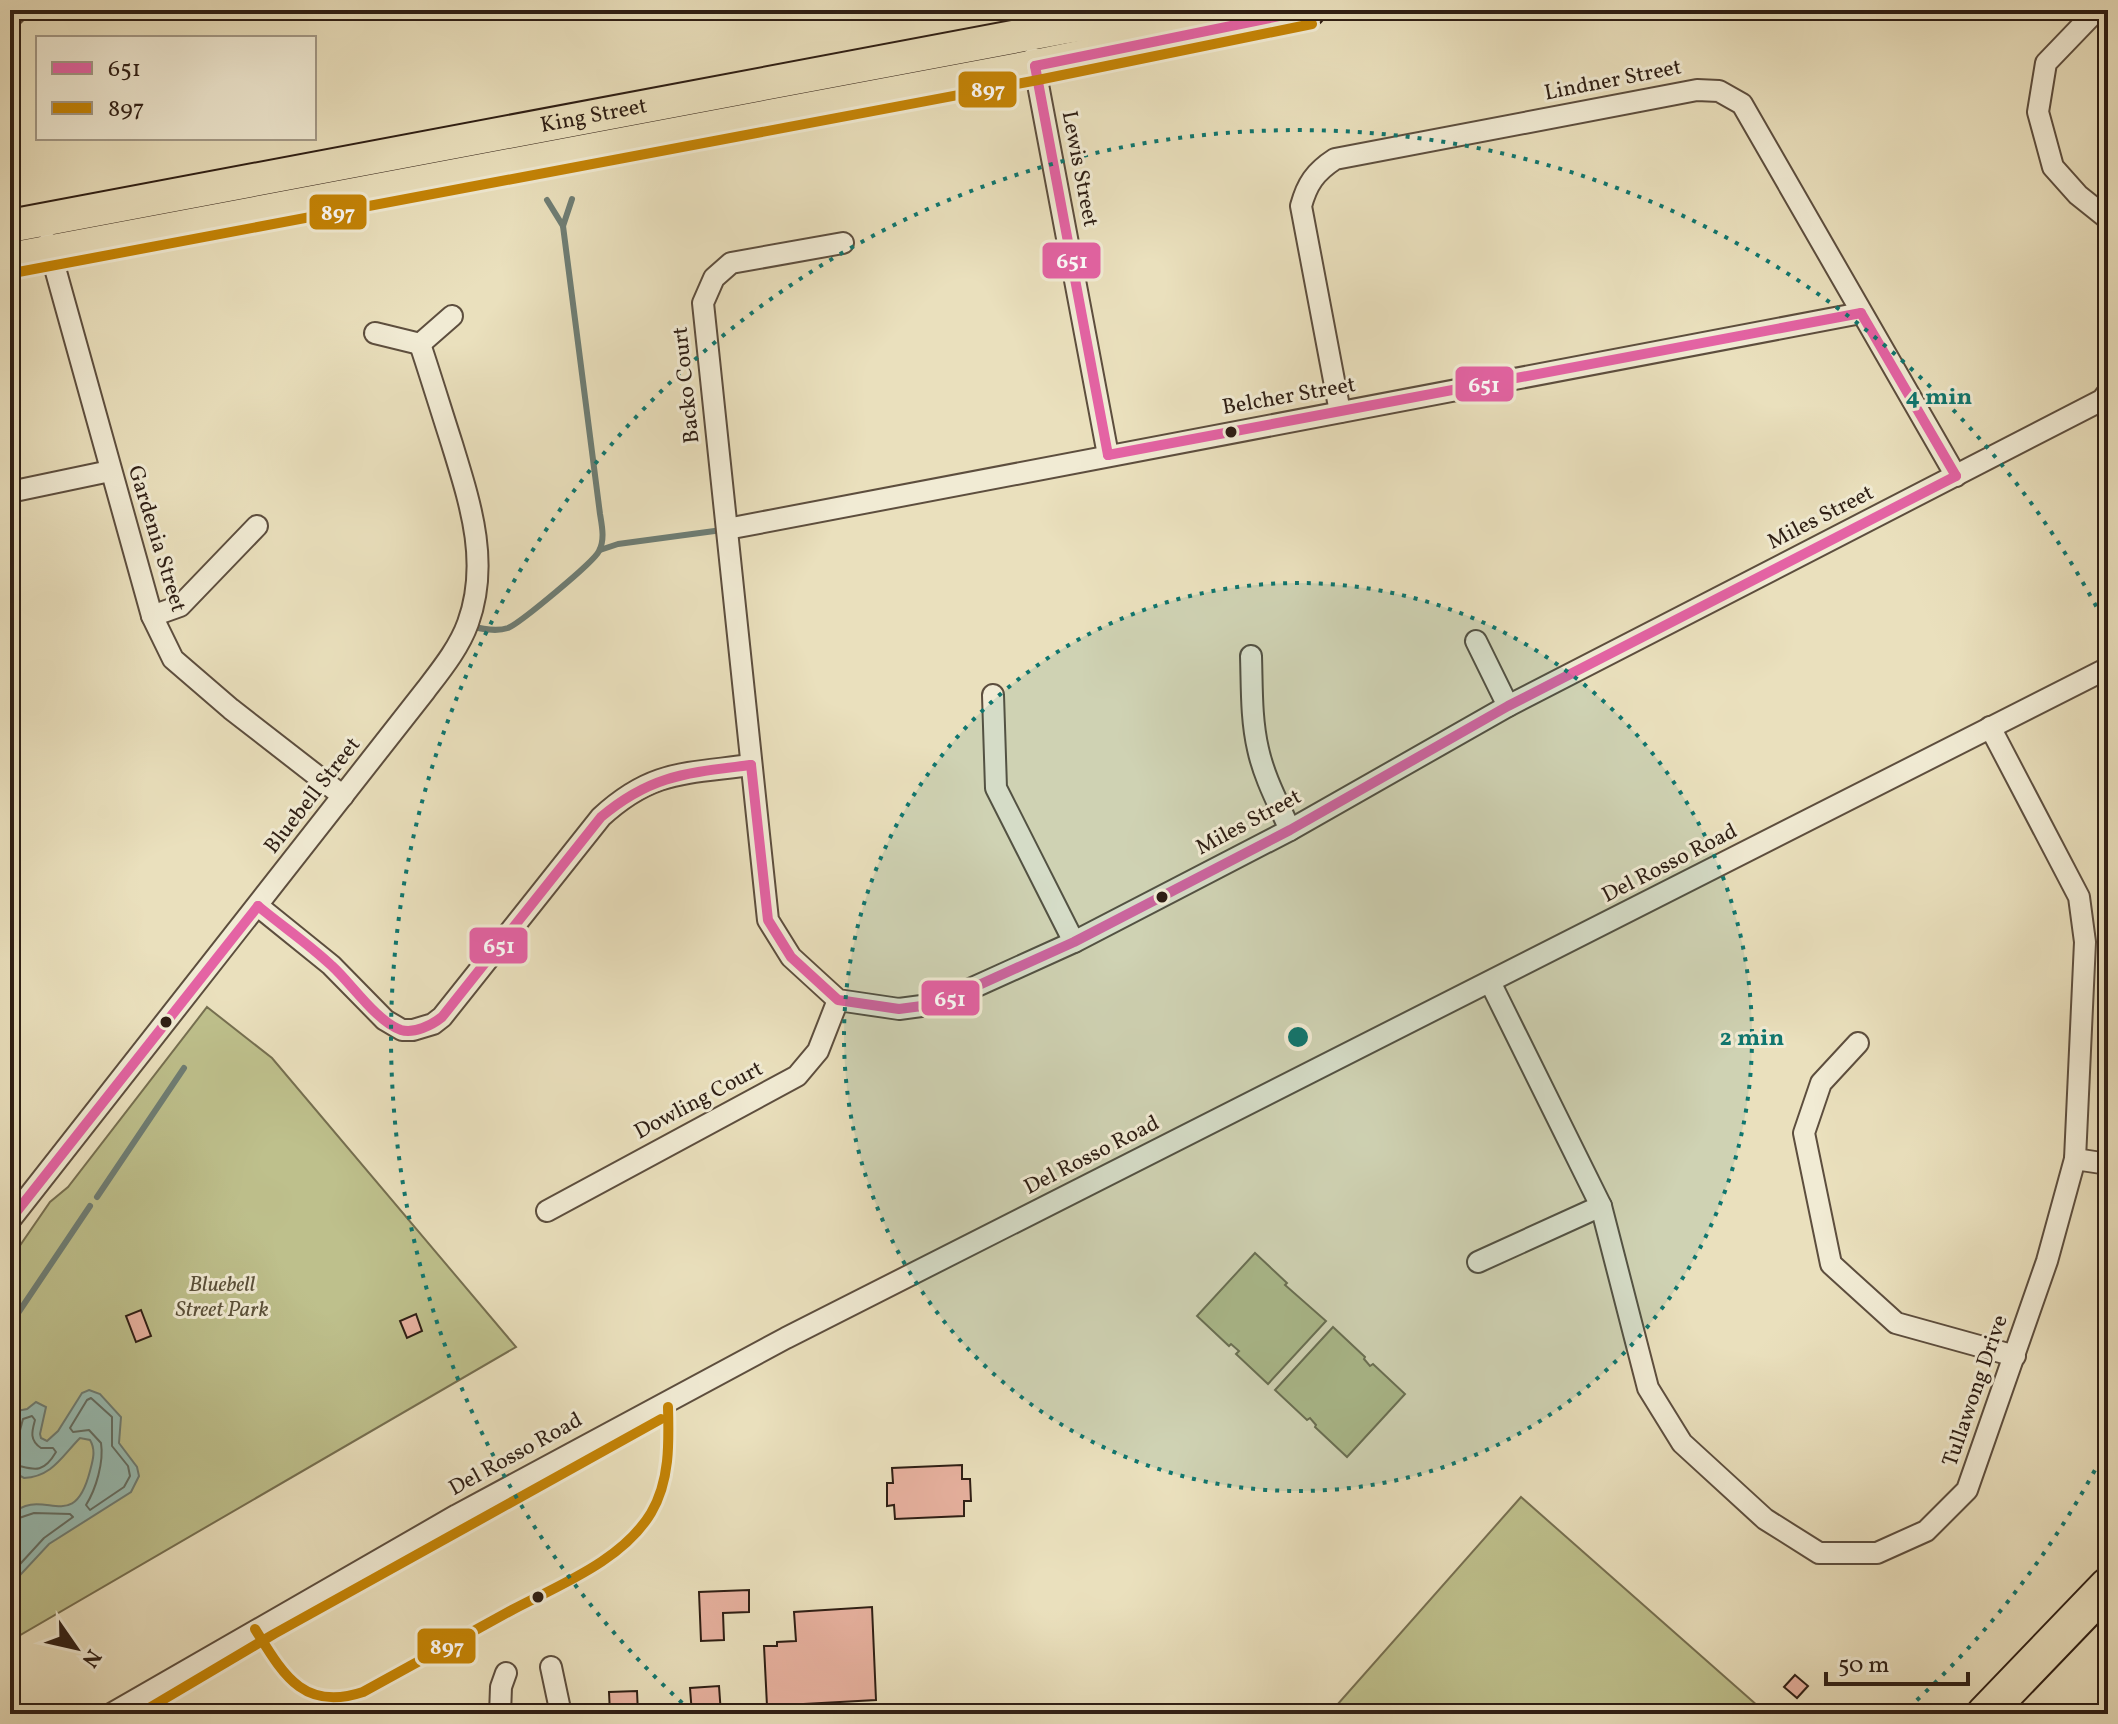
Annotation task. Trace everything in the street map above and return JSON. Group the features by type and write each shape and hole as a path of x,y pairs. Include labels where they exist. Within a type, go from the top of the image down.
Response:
{"highway":[{"path":"1985,1714 2108,1586"}],"main road":[{"name":"King Street","path":"10,226 1028,34 1177,10"},
{"name":"King Street","path":"10,259 1035,66 1309,10"}],"street":[{"path":"10,18 18,10"},
{"path":"2100,14 2046,63 2038,112 2053,167 2078,195 2108,219"},
{"name":"Lewis Street","path":"1028,34 1108,455"},
{"name":"Lindner Street","path":"1340,412 1301,206 1307,186 1318,170 1335,159 1697,90 1719,91 1742,104 1956,476"},
{"name":"Gardenia Street","path":"42,220 152,616 173,659 231,709 343,796"},
{"name":"Backo Court","path":"727,529 703,303 714,278 731,263 843,243"},
{"name":"Belcher Street","path":"727,529 1861,313"},
{"path":"375,333 420,344 452,316"},
{"name":"Bluebell Street","path":"10,1220 447,662 467,626 478,573 471,506 420,344"},
{"name":"Miles Street","path":"838,1000 899,1009 937,1004 1074,942 1290,830 1508,706 2102,400 2108,392"},
{"path":"10,492 110,471"},
{"path":"152,616 180,606 257,526"},
{"path":"727,529 768,920 791,957 838,1000"},
{"path":"1476,641 1508,706"},
{"path":"1251,656 1252,709 1258,749 1269,785 1290,830"},
{"name":"Del Rosso Road","path":"111,1714 299,1604 654,1407 2108,668"},
{"path":"993,695 996,788 1074,942"},
{"name":"Tullawong Drive","path":"1490,982 1601,1206 1648,1388 1682,1443 1765,1519 1819,1553 1877,1553 1926,1531 1967,1490 2047,1261 2075,1159 2085,942 2079,897 1990,727"},
{"path":"258,906 331,965 385,1020 402,1030 422,1028 442,1017 601,817 630,792 669,776 751,765"},
{"name":"Dowling Court","path":"547,1211 797,1076 818,1051 838,1000"},
{"path":"1858,1043 1821,1083 1804,1133 1831,1264 1896,1323 2015,1356"},
{"path":"2075,1159 2108,1164"},
{"path":"1478,1262 1601,1206"},
{"path":"551,1667 561,1714"},
{"path":"500,1714 501,1687 506,1673"}],"green space":[{"name":"Bluebell Street Park","path":"207,1007 272,1058 516,1347 10,1641 10,1260 50,1202 68,1187"},
{"path":"1255,1253 1326,1321 1268,1384 1236,1354 1239,1351 1231,1344 1229,1346 1197,1316"},
{"path":"1333,1327 1365,1357 1370,1366 1373,1364 1405,1394 1347,1457 1315,1427 1310,1418 1307,1420 1275,1390"},
{"path":"1521,1497 1767,1714 1329,1714"}],"water":[{"path":"89,1390 100,1394 121,1417 119,1443 137,1467 139,1476 131,1492 49,1544 10,1586 11,1515 34,1504 66,1506 75,1501 83,1491 93,1451 90,1440 80,1438 42,1474 24,1478 11,1471 10,1449 15,1423 10,1416 10,1406 17,1411 27,1409 36,1402 46,1407 40,1434 47,1441 58,1431 82,1393"}],"building":[{"path":"141,1310 151,1336 136,1342 126,1316"},
{"path":"416,1314 422,1331 407,1338 400,1321"},
{"path":"962,1465 962,1479 970,1479 971,1501 964,1501 964,1516 895,1519 894,1505 887,1506 887,1483 893,1483 892,1468"},
{"path":"749,1590 749,1612 723,1613 724,1640 701,1641 699,1592"},
{"path":"872,1607 876,1700 767,1706 764,1646 796,1641 794,1612"},
{"path":"1795,1675 1808,1686 1797,1698 1784,1687"},
{"path":"719,1686 721,1714 692,1714 690,1688"},
{"path":"637,1691 638,1714 610,1714 609,1692"}],"waterway":[{"path":"563,226 572,199"},
{"path":"470,626 499,630 515,624 584,567 599,551 602,542 563,226 547,200"},
{"path":"600,550 618,544 722,530"},
{"path":"97,1197 184,1068"},
{"path":"10,1325 90,1206"}],"transit line":[{"name":"651","path":"1035,66 1309,10"},
{"name":"897","path":"13,273 1038,80 1312,24"},
{"name":"651","path":"1035,66 1108,455"},
{"name":"651","path":"1861,313 1956,476"},
{"name":"651","path":"1108,455 1861,313"},
{"name":"651","path":"751,765 768,920 791,957 838,1000 899,1009 937,1004 1074,942 1290,830 1508,706 1956,476"},
{"name":"651","path":"258,906 323,958 383,1019 401,1030 417,1030 442,1017 601,817 654,784 689,774 751,765"},
{"name":"651","path":"10,1220 258,906"},
{"name":"897","path":"255,1629 286,1674 310,1693 342,1697 363,1692 569,1581 624,1545 651,1513 662,1488 668,1448 668,1407"},
{"name":"897","path":"139,1714 274,1634 661,1419"}]}
